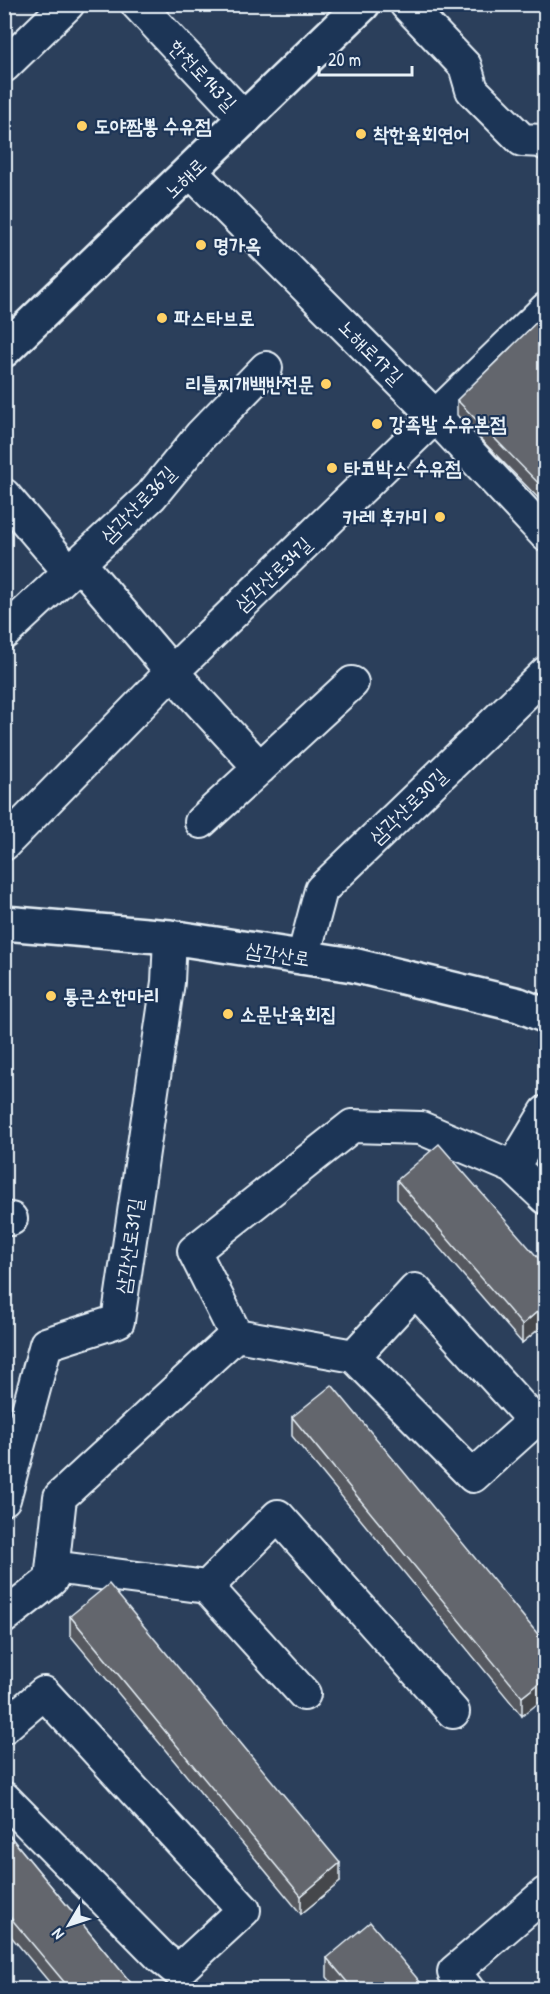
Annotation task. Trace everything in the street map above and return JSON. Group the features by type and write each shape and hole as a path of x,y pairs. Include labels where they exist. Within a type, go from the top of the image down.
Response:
{"street":[{"path":"4,66 68,4"},
{"name":"한천로143길","path":"137,4 245,119"},
{"name":"노해로","path":"4,351 363,4"},
{"path":"406,4 465,66 472,90 522,140 543,141 546,144"},
{"name":"노해로17길","path":"191,172 435,416 546,535"},
{"name":"삼각산로34길","path":"4,844 172,672 546,309"},
{"name":"삼각산로36길","path":"4,633 151,496 201,435 266,368"},
{"path":"4,495 61,562 88,573 172,672 260,768"},
{"name":"삼각산로30길","path":"303,958 321,890 546,673"},
{"path":"201,822 352,683"},
{"name":"삼각산로","path":"4,923 170,937 353,965 519,1005 546,1016"},
{"name":"삼각산로31길","path":"4,1499 46,1344 118,1321 168,982 170,937"},
{"path":"513,1167 546,1112"},
{"path":"236,1335 194,1251 352,1126 421,1128 513,1167 546,1198"},
{"path":"236,1335 354,1356 472,1476 542,1416 415,1290 354,1356"},
{"path":"4,1617 51,1580 60,1497 236,1335"},
{"path":"207,1587 278,1516 453,1712"},
{"path":"52,1567 207,1587 304,1694"},
{"path":"4,1727 44,1693 244,1910 178,1971 161,1957 4,1798"},
{"path":"468,1989 454,1972 546,1893"}],"building":[{"path":"546,313 546,491 457,400"},
{"path":"439,1144 546,1267 546,1304 522,1325 397,1180"},
{"path":"332,1385 546,1644 546,1678 522,1697 292,1417"},
{"path":"109,1584 340,1863 301,1896 70,1616"},
{"path":"4,1829 136,1989 70,1989 4,1910"},
{"path":"370,1922 426,1989 353,1989 327,1958"}],"place":[{"name":"도야짬뽕 수유점","path":"82,126"},
{"name":"착한육회연어","path":"361,134"},
{"name":"명가옥","path":"201,245"},
{"name":"파스타브로","path":"162,318"},
{"name":"리틀찌개백반전문","path":"326,384"},
{"name":"강족발 수유본점","path":"377,424"},
{"name":"타코박스 수유점","path":"332,468"},
{"name":"카레 후카미","path":"440,517"},
{"name":"통큰소한마리","path":"51,996"},
{"name":"소문난육회집","path":"228,1014"}]}
